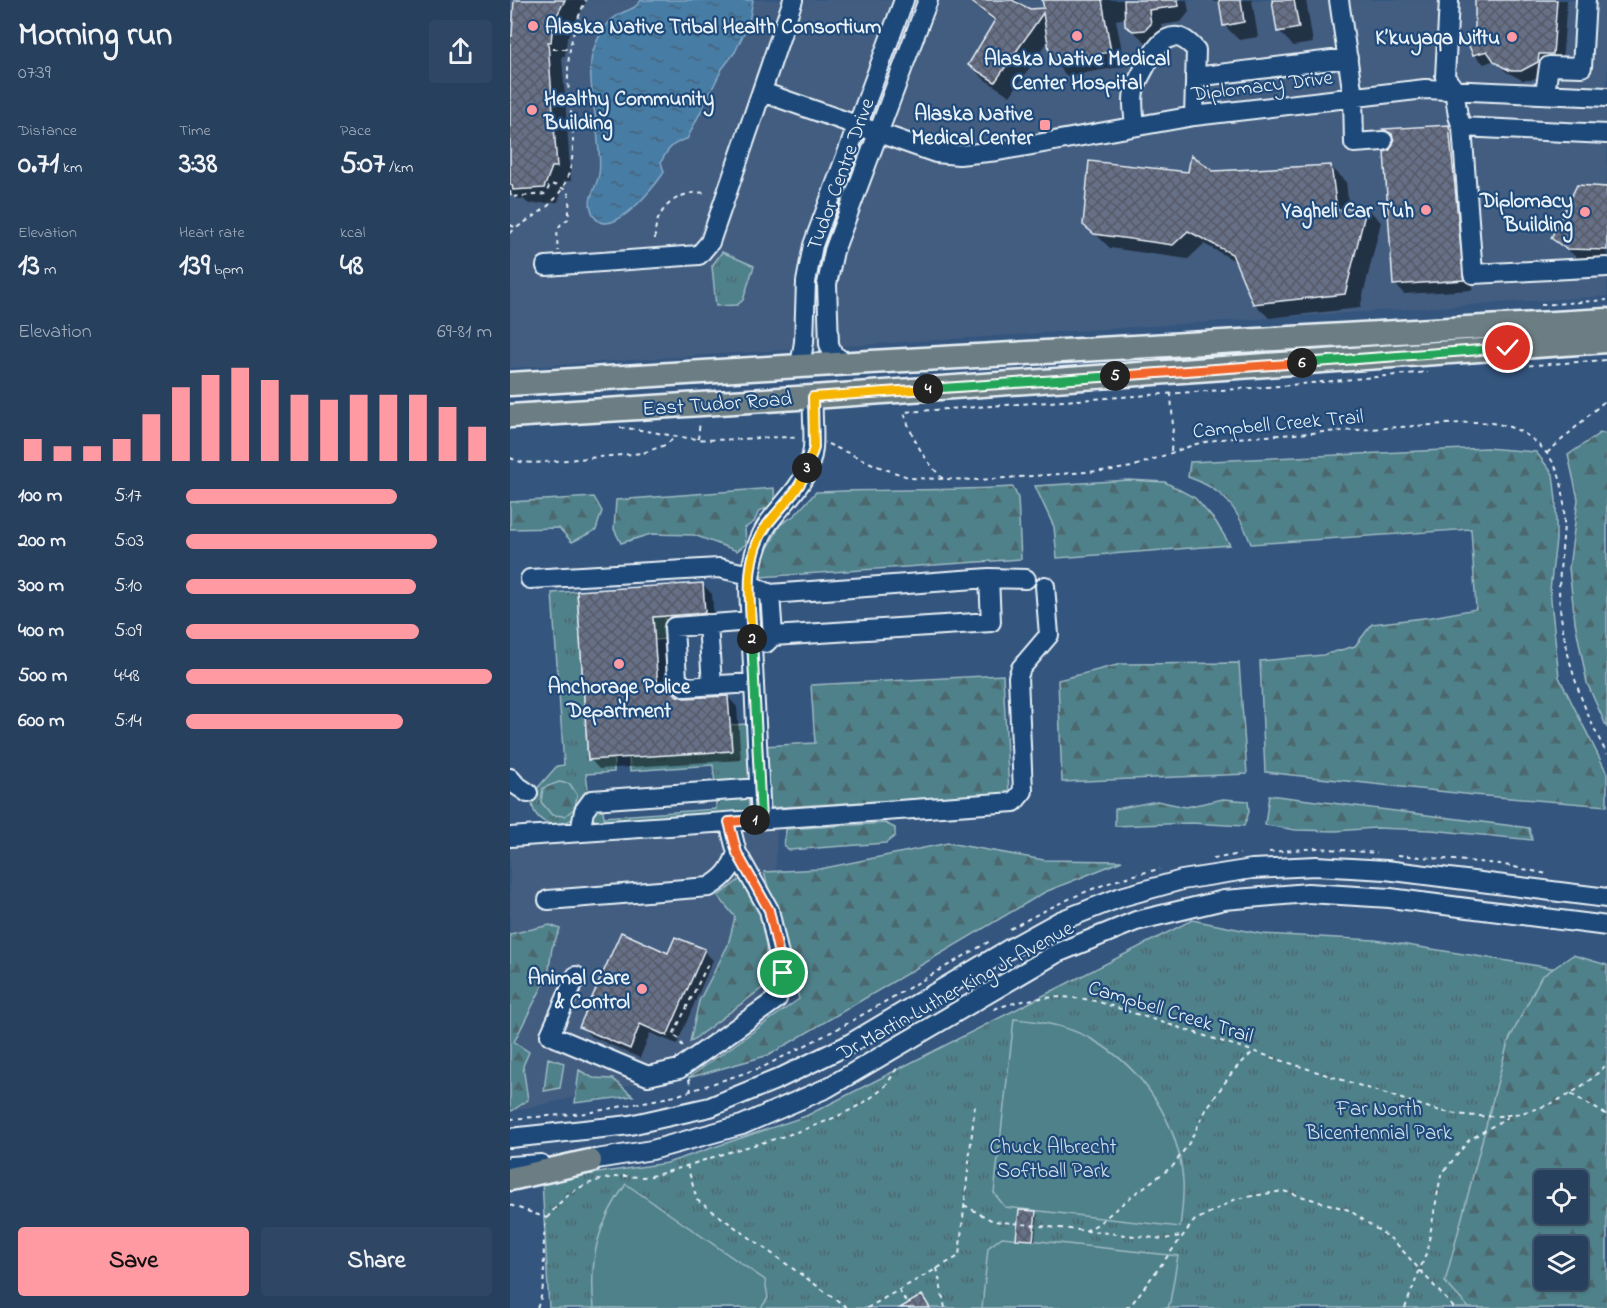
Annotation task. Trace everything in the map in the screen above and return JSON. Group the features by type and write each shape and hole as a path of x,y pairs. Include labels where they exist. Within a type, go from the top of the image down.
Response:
{"main road":[{"name":"East Tudor Road","path":"510,384 1607,320"},
{"name":"East Tudor Road","path":"510,416 1607,341"},
{"path":"510,1179 590,1161"}],"street":[{"path":"553,266 699,255 710,242 793,0"},
{"name":"Tudor Centre Drive","path":"800,366 804,342 806,282 813,245 904,0"},
{"name":"Tudor Centre Drive","path":"845,363 833,354 829,344 827,284 834,251 928,0"},
{"path":"1339,0 1353,96 1354,143 1383,141"},
{"path":"1449,0 1445,77 1454,89 1462,127 1473,274 1607,267"},
{"path":"1545,94 1548,66 1582,67 1586,0"},
{"path":"1135,126 1134,89 1154,50 1169,36 1180,36 1188,40 1196,50 1194,116"},
{"path":"1195,77 1348,58"},
{"name":"Diplomacy Drive","path":"762,92 936,153 959,155 998,151 1194,116 1425,89 1607,97"},
{"path":"1462,127 1607,134"},
{"path":"761,819 752,654 750,580 752,559 766,526 786,504 805,475 815,440 813,397"},
{"path":"530,579 719,568 750,580 770,594 989,578 1026,579"},
{"path":"752,654 773,636 991,622 989,578"},
{"path":"510,837 1014,802 1023,791 1018,677 1021,668 1049,635 1045,586"},
{"path":"770,594 773,636"},
{"path":"751,621 674,627 677,679 685,687 754,683"},
{"path":"708,624 712,686"},
{"path":"510,778 516,786 528,793"},
{"path":"580,832 584,811 592,800 760,788"},
{"path":"576,976 550,1035 648,1076 679,1069 777,999 783,973 769,910 737,853 729,822"},
{"path":"548,900 709,886 724,878 732,868 737,853"},
{"name":"Dr Martin Luther King Jr Avenue","path":"510,1138 630,1125 710,1107 778,1079 846,1046 1060,921 1121,897 1182,880 1252,869 1316,866 1386,870 1607,898"},
{"name":"Dr Martin Luther King Jr Avenue","path":"510,1166 590,1161 652,1150 742,1125 827,1088 1057,954 1136,921 1224,900 1308,893 1390,898 1607,926"}],"path":[{"path":"510,233 550,203 562,187 572,163 574,144 568,79 570,49 586,0"},
{"path":"553,49 570,49"},
{"path":"510,191 511,197 546,194 550,184"},
{"path":"545,185 562,187 568,192 571,201 569,219 561,223 557,234 553,266"},
{"path":"655,239 657,221 663,210 674,199 694,191 706,193"},
{"path":"510,225 517,228"},
{"path":"1517,366 1607,360"},
{"path":"944,479 919,450 904,412 1171,394 1435,372"},
{"path":"1171,394 1173,427 1171,452"},
{"path":"1547,453 1607,399"},
{"path":"698,439 701,417"},
{"name":"Campbell Creek Trail","path":"620,428 638,428 698,439 768,436 815,440 882,468 911,477 979,480 1132,467 1196,444 1220,439 1476,422 1513,426 1536,441 1547,453 1560,476 1565,509 1559,572 1564,639 1580,698 1607,754"},
{"path":"510,458 534,463 643,453 665,445 676,436"},
{"path":"691,1091 684,1049 678,1038 673,1035 708,964"},
{"name":"Campbell Creek Trail","path":"991,1010 1035,998 1076,997 1096,1001 1453,1114 1474,1117 1511,1115 1543,1107 1571,1094 1607,1064"},
{"path":"1085,1231 1098,1224 1173,1166 1189,1143 1207,1108 1233,1071 1252,1052"},
{"path":"537,1308 542,1298 544,1281 544,1228 547,1218 573,1190 595,1181 625,1176 648,1177 779,1139 852,1108 887,1083 901,1062"},
{"path":"1571,1094 1607,1115"},
{"path":"867,1308 959,1256 975,1104"},
{"path":"1405,1308 1427,1251 1441,1174 1469,1140 1511,1115"},
{"path":"687,1165 697,1200 848,1308"},
{"path":"1126,1308 1131,1305 1194,1221 1236,1199 1283,1191 1349,1210 1394,1241 1454,1308"},
{"path":"510,1205 547,1218"},
{"path":"964,1205 993,1221 1164,1239 1183,1235"},
{"path":"937,1268 945,1308"},
{"path":"899,1290 907,1304"}],"shaded area":[{"path":"510,0 1607,0 1607,296 510,368"},
{"path":"777,827 769,1055 512,1111 510,1092 510,846"}],"green space":[{"path":"722,252 754,266 743,300 737,305 716,306 712,266"},
{"path":"1600,433 1607,434 1607,728 1587,683 1575,622 1569,568 1578,499 1568,455"},
{"path":"1486,448 1536,452 1553,474 1556,500 1556,540 1550,590 1559,677 1607,773 1607,806 1474,795 1265,772 1260,661 1323,655 1355,646 1372,624 1476,609 1471,529 1251,544 1241,520 1228,502 1211,488 1188,477 1190,462"},
{"path":"1129,480 1165,482 1195,498 1216,522 1230,545 1057,558 1054,527 1035,486"},
{"path":"1013,487 1018,498 1021,559 760,577 761,559 780,525 795,515 816,492"},
{"path":"774,488 775,505 759,511 754,522 745,528 746,544 737,551 694,535 651,534 621,543 614,529 616,500"},
{"path":"594,497 602,511 596,530 572,542 559,528 510,529 510,502"},
{"path":"577,591 588,760 614,759 614,772 586,774 588,793 574,818 559,824 552,824 540,818 533,807 532,800 533,793 557,766 564,765 552,593"},
{"path":"653,617 665,617 667,639 655,640"},
{"path":"1239,663 1247,774 1062,782 1058,680 1121,664"},
{"path":"1003,675 1009,793 767,808 763,746 815,743 811,685"},
{"path":"747,724 751,776 745,783 715,785 713,765 630,771 629,757 732,751 731,725"},
{"path":"559,782 570,784 577,795 575,808 565,816 552,815 541,802 543,788"},
{"path":"1269,795 1529,828 1532,840 1431,830 1375,828 1336,831 1296,830 1265,825"},
{"path":"743,796 748,800 749,807 746,811 598,822 593,819 592,811 602,805 604,817 716,809 716,798"},
{"path":"1223,799 1248,801 1249,812 1244,826 1191,823 1115,826 1115,809 1157,801 1186,807"},
{"path":"885,823 895,828 895,836 886,843 789,850 784,845 786,829"},
{"path":"948,843 1044,860 1122,861 1045,892 769,1055 688,1078 799,999 764,872 820,869"},
{"path":"743,877 767,921 765,986 690,1042 699,1001 728,945 735,917 718,896"},
{"path":"1192,920 1262,934 1375,940 1583,973 1607,1308 549,1308 542,1181 667,1163 806,1116"},
{"path":"550,925 560,929 552,948 548,975 514,1042 529,1052 523,1066 528,1100 512,1111 510,1110 510,934"},
{"path":"1573,955 1607,965 1607,1308 1469,1308 1445,1282 1508,1042 1541,977"},
{"name":"Chuck Albrecht Softball Park","path":"1014,1019 1055,1025 1084,1035 1111,1052 1142,1082 1166,1118 1180,1159 1183,1204 1180,1227 1005,1207 994,1193"},
{"path":"548,1058 564,1063 560,1088 544,1091"},
{"path":"579,1070 593,1078 613,1079 633,1096 575,1103"},
{"path":"626,1184 765,1280 768,1298 761,1308 594,1308 593,1274 597,1243 608,1214"},
{"path":"1002,1237 1178,1256 1168,1308 982,1308 988,1248"}],"water":[{"path":"641,0 753,0 749,22 735,52 722,69 687,139 674,144 668,150 661,162 664,172 640,201 617,220 606,223 597,220 590,205 600,166 591,86 592,55 607,24 618,15 636,6"}],"building":[{"name":"Healthy Community Building","path":"514,0 565,0 553,23 551,42 548,42 557,167 552,167 544,188 513,190 510,185 510,36 512,36"},
{"name":"Alaska Native Medical Center Hospital","path":"969,0 1012,0 1030,9 1044,8 1042,0 1102,0 1111,52 1051,62 1043,13 995,82 968,65 995,20"},
{"name":"Alaska Native Medical Center Hospital","path":"1124,0 1178,0 1179,6 1149,10 1151,24 1145,30 1133,31 1125,26"},
{"name":"Alaska Native Medical Center Hospital","path":"1219,0 1241,0 1244,22 1223,26"},
{"path":"1272,0 1294,0 1299,28 1277,32"},
{"name":"K’kuyaqa Niłtu","path":"1475,0 1557,0 1553,54 1539,54 1538,62 1521,71 1511,71 1503,67 1494,61 1487,51 1473,55 1466,39 1475,35"},
{"name":"Yagheli Car T’uh","path":"1449,125 1464,280 1393,285 1384,152 1390,150 1394,141 1392,134 1383,129"},
{"path":"1191,155 1213,171 1331,165 1337,210 1367,206 1345,294 1253,304 1232,254 1188,231 1173,245 1094,234 1083,225 1089,161 1188,172"},
{"name":"Diplomacy Building","path":"1577,185 1607,187 1607,250 1566,249 1551,238"},
{"name":"Anchorage Police Department","path":"703,583 705,613 653,617 658,690 671,689 677,696 685,698 728,696 732,751 588,760 577,591"},
{"name":"Animal Care & Control","path":"621,932 668,953 675,937 705,949 667,1036 640,1024 630,1049 579,1027"},
{"path":"1019,1210 1036,1211 1033,1240 1016,1239"},
{"path":"922,1295 930,1308 900,1308"}],"place":[{"name":"Alaska Native Tribal Health Consortium","path":"533,26"},
{"name":"Alaska Native Medical Center Hospital","path":"1077,36"},
{"name":"K’kuyaqa Niłtu","path":"1512,37"},
{"name":"Healthy Community Building","path":"532,110"},
{"name":"Alaska Native Medical Center","path":"1045,125"},
{"name":"Yagheli Car T’uh","path":"1426,210"},
{"name":"Diplomacy Building","path":"1585,212"},
{"name":"Anchorage Police Department","path":"619,664"},
{"name":"Animal Care & Control","path":"642,989"}],"route":[{"path":"783,973 769,910 737,853 729,822 761,819 749,589 752,559 766,526 786,504 805,475 815,440 813,397 1508,348"}],"park label":[{"name":"Far North Bicentennial Park","path":"1379,1120"}]}
